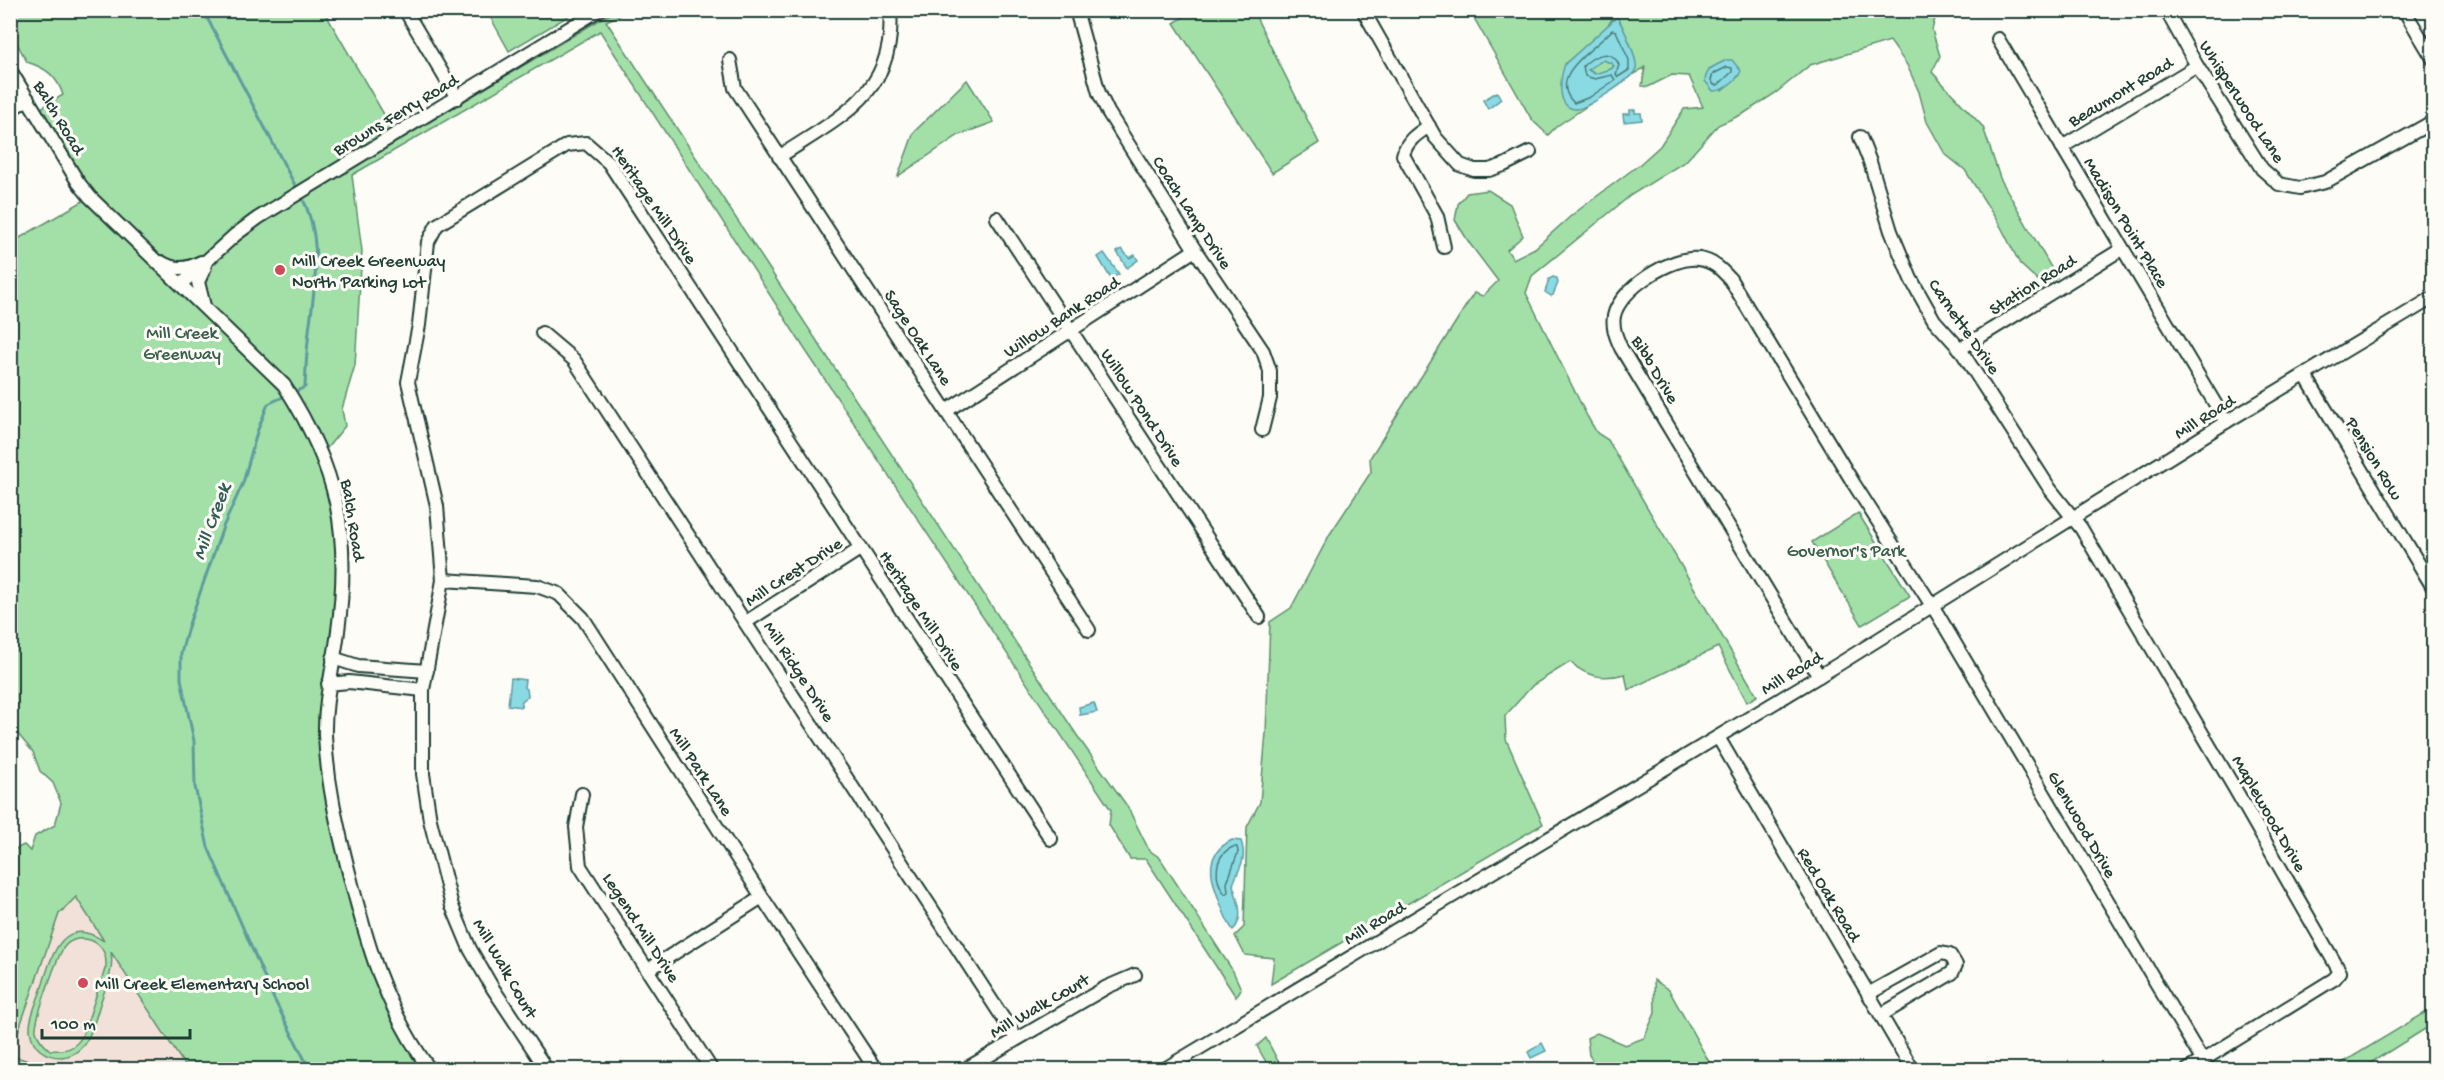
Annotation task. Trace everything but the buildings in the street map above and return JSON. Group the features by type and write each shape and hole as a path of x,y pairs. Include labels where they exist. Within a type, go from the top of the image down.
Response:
{"street":[{"path":"405,10 457,98"},
{"name":"Browns Ferry Road","path":"181,284 258,218 599,10"},
{"path":"779,157 860,101 877,81 888,55 892,30 890,10"},
{"name":"Coach Lamp Drive","path":"1076,10 1099,93 1108,112 1195,250 1263,351 1270,371 1270,398 1262,430"},
{"path":"1363,10 1429,126 1449,155 1460,165 1474,170 1489,170 1530,152"},
{"name":"Whisperwood Lane","path":"2166,10 2197,66 2262,169 2279,184 2300,188 2325,182 2433,121"},
{"path":"2404,10 2433,60"},
{"name":"Madison Point Place","path":"1998,39 2226,422"},
{"name":"Sage Oak Lane","path":"730,60 735,88 1089,630"},
{"name":"Beaumont Road","path":"2062,147 2197,66"},
{"name":"Balch Road","path":"10,70 78,182 90,197 284,385 306,420 322,453 336,496 342,533 344,579 338,634 328,684 325,735 334,810 359,914 378,977 393,1010 430,1070"},
{"path":"10,110 28,99"},
{"path":"1429,126 1412,137 1405,146 1403,155 1437,216 1444,247"},
{"name":"Carnette Drive","path":"1860,137 1891,231 1911,279 1934,320 1960,349 2064,510 2073,518"},
{"name":"Heritage Mill Drive","path":"423,774 423,690 443,580 437,506 408,382 419,325 428,242 437,225 453,214 567,145 586,143 609,163 1051,839"},
{"name":"Willow Pond Drive","path":"997,218 1259,617"},
{"name":"Station Road","path":"1960,349 2122,249"},
{"name":"Willow Bank Road","path":"946,411 1195,250"},
{"name":"Browns Ferry Road","path":"152,257 169,267 189,268 215,254"},
{"name":"Browns Ferry Road","path":"204,308 198,282 201,272 215,254"},
{"name":"Bibb Drive","path":"1819,676 1620,348 1614,332 1614,316 1619,303 1633,287 1674,262 1701,259 1718,266 1730,279 1854,484 1933,605"},
{"name":"Mill Road","path":"1163,1070 1819,676 2226,422 2433,297"},
{"name":"Mill Ridge Drive","path":"542,333 574,360 1016,1038"},
{"name":"Pension Row","path":"2305,375 2433,589"},
{"name":"Maplewood Drive","path":"2073,518 2235,789 2340,972 2334,979 2187,1070"},
{"name":"Mill Crest Drive","path":"746,622 860,549"},
{"name":"Mill Park Lane","path":"443,580 537,586 559,594 583,618 876,1070"},
{"name":"Glenwood Drive","path":"1933,605 2202,1060"},
{"path":"333,658 358,666 427,671"},
{"path":"328,684 349,682 423,690"},
{"name":"Red Oak Road","path":"1718,737 1913,1070"},
{"name":"Mill Walk Court","path":"423,774 430,820 452,906 470,949 492,987 547,1070"},
{"name":"Legend Mill Drive","path":"582,795 576,827 580,866 712,1070"},
{"path":"648,970 762,897"},
{"path":"1868,994 1941,953 1950,955 1956,965 1952,973 1881,1015"},
{"name":"Mill Walk Court","path":"964,1070 1107,987 1135,975"}],"shaded area":[{"name":"Mill Creek Elementary School","path":"77,897 187,1069 11,1070 11,1052 59,913"}],"green space":[{"name":"Mill Creek Greenway","path":"11,11 324,11 396,135 350,169 606,16 618,11 630,11 606,21 1080,740 1127,806 1149,850 1160,858 1233,971 1241,989 1236,997 1146,859 1130,859 1109,825 1111,810 804,348 600,31 352,175 362,251 355,365 342,409 345,426 323,453 342,533 328,684 334,810 378,977 430,1069 187,1069 111,952 112,964 109,976 93,1027 84,1044 71,1055 59,1057 45,1053 33,1041 30,1025 54,953 60,943 77,932 89,934 104,941 76,897 59,914 11,1052 11,851 24,845 30,851 35,836 55,825 61,803 53,783 40,771 33,752 11,726 11,243 90,197 36,111 63,95 61,88 50,74 27,62 11,32","holes":["83,939 99,945 104,954 106,966 80,1040 70,1048 50,1050 38,1037 36,1031 42,1002 65,946 74,940"]},
{"path":"487,11 577,11 509,51"},
{"path":"1193,11 1253,11 1319,143 1272,173 1174,23"},
{"path":"1470,11 1937,11 1932,30 1940,56 1932,72 1983,127 2000,178 2057,278 2044,286 2020,264 2001,227 1965,170 1945,154 1927,122 1919,92 1907,65 1890,41 1810,65 1777,92 1743,114 1718,125 1686,161 1631,195 1532,276 1526,293 1587,416 1597,433 1608,440 1757,696 1747,702 1718,647 1628,690 1625,674 1610,677 1596,676 1570,662 1533,685 1505,716 1506,739 1543,824 1271,984 1274,958 1245,955 1235,936 1244,927 1247,827 1260,802 1266,733 1270,622 1291,608 1330,534 1371,472 1370,458 1474,293 1483,296 1498,281 1455,220 1458,204 1467,193 1488,190 1510,204 1523,236 1507,250 1513,259 1535,248 1572,215 1640,164 1660,146 1684,109 1703,107 1689,76 1672,75 1648,87 1642,86 1645,67 1634,74 1635,61 1631,47 1620,21 1612,19 1605,30 1565,64 1576,109 1593,102 1557,126 1548,135 1532,120","holes":["1727,60 1739,76 1722,90 1709,69"]},
{"path":"1603,60 1614,66 1595,74 1587,69"},
{"path":"967,80 994,122 959,135 898,176 914,132"},
{"name":"Governor's Park","path":"1858,513 1910,596 1862,625 1812,542"},
{"path":"1654,980 1669,990 1713,1069 1598,1069 1589,1055 1587,1038 1597,1033 1625,1045 1644,1038 1655,1013"},
{"path":"2433,1008 2433,1024 2361,1069 2332,1069"},
{"path":"1266,1038 1282,1069 1270,1069 1257,1046"},
{"path":"13,1056 55,1069 11,1069"}],"water":[{"path":"1617,17 1632,51 1636,69 1608,93 1588,105 1574,109 1568,107 1562,96 1561,82 1565,64","holes":["1603,60 1614,66 1611,69 1595,74 1588,70"]},
{"path":"1727,60 1732,60 1741,71 1729,85 1721,90 1713,91 1705,81 1707,73"},
{"path":"1497,92 1501,99 1488,109 1483,100"},
{"path":"1630,110 1641,113 1642,120 1624,122 1623,114 1630,114"},
{"path":"1122,249 1129,258 1135,255 1138,260 1127,268 1117,252"},
{"path":"1104,253 1119,274 1111,279 1098,257"},
{"path":"1557,278 1558,283 1551,296 1545,292 1549,279"},
{"path":"511,678 525,680 524,687 527,689 528,696 522,701 521,707 508,705"},
{"path":"1094,703 1097,712 1080,715 1079,707"},
{"path":"1232,840 1241,841 1243,848 1242,864 1233,885 1240,914 1233,930 1216,891 1212,874 1213,859 1217,852"},
{"path":"1542,1043 1546,1051 1531,1058 1528,1052"}],"waterway":[{"name":"Mill Creek","path":"203,10 297,189"},
{"name":"Mill Creek","path":"293,393 305,387 316,265 314,236 301,195"},
{"name":"Mill Creek","path":"287,395 268,404 257,432 243,483 223,527 188,627 181,653 181,679 194,741 195,787 208,847 273,997 310,1070"}],"place":[{"name":"Mill Creek Greenway North Parking Lot","path":"280,270"},
{"name":"Mill Creek Elementary School","path":"83,983"}]}
